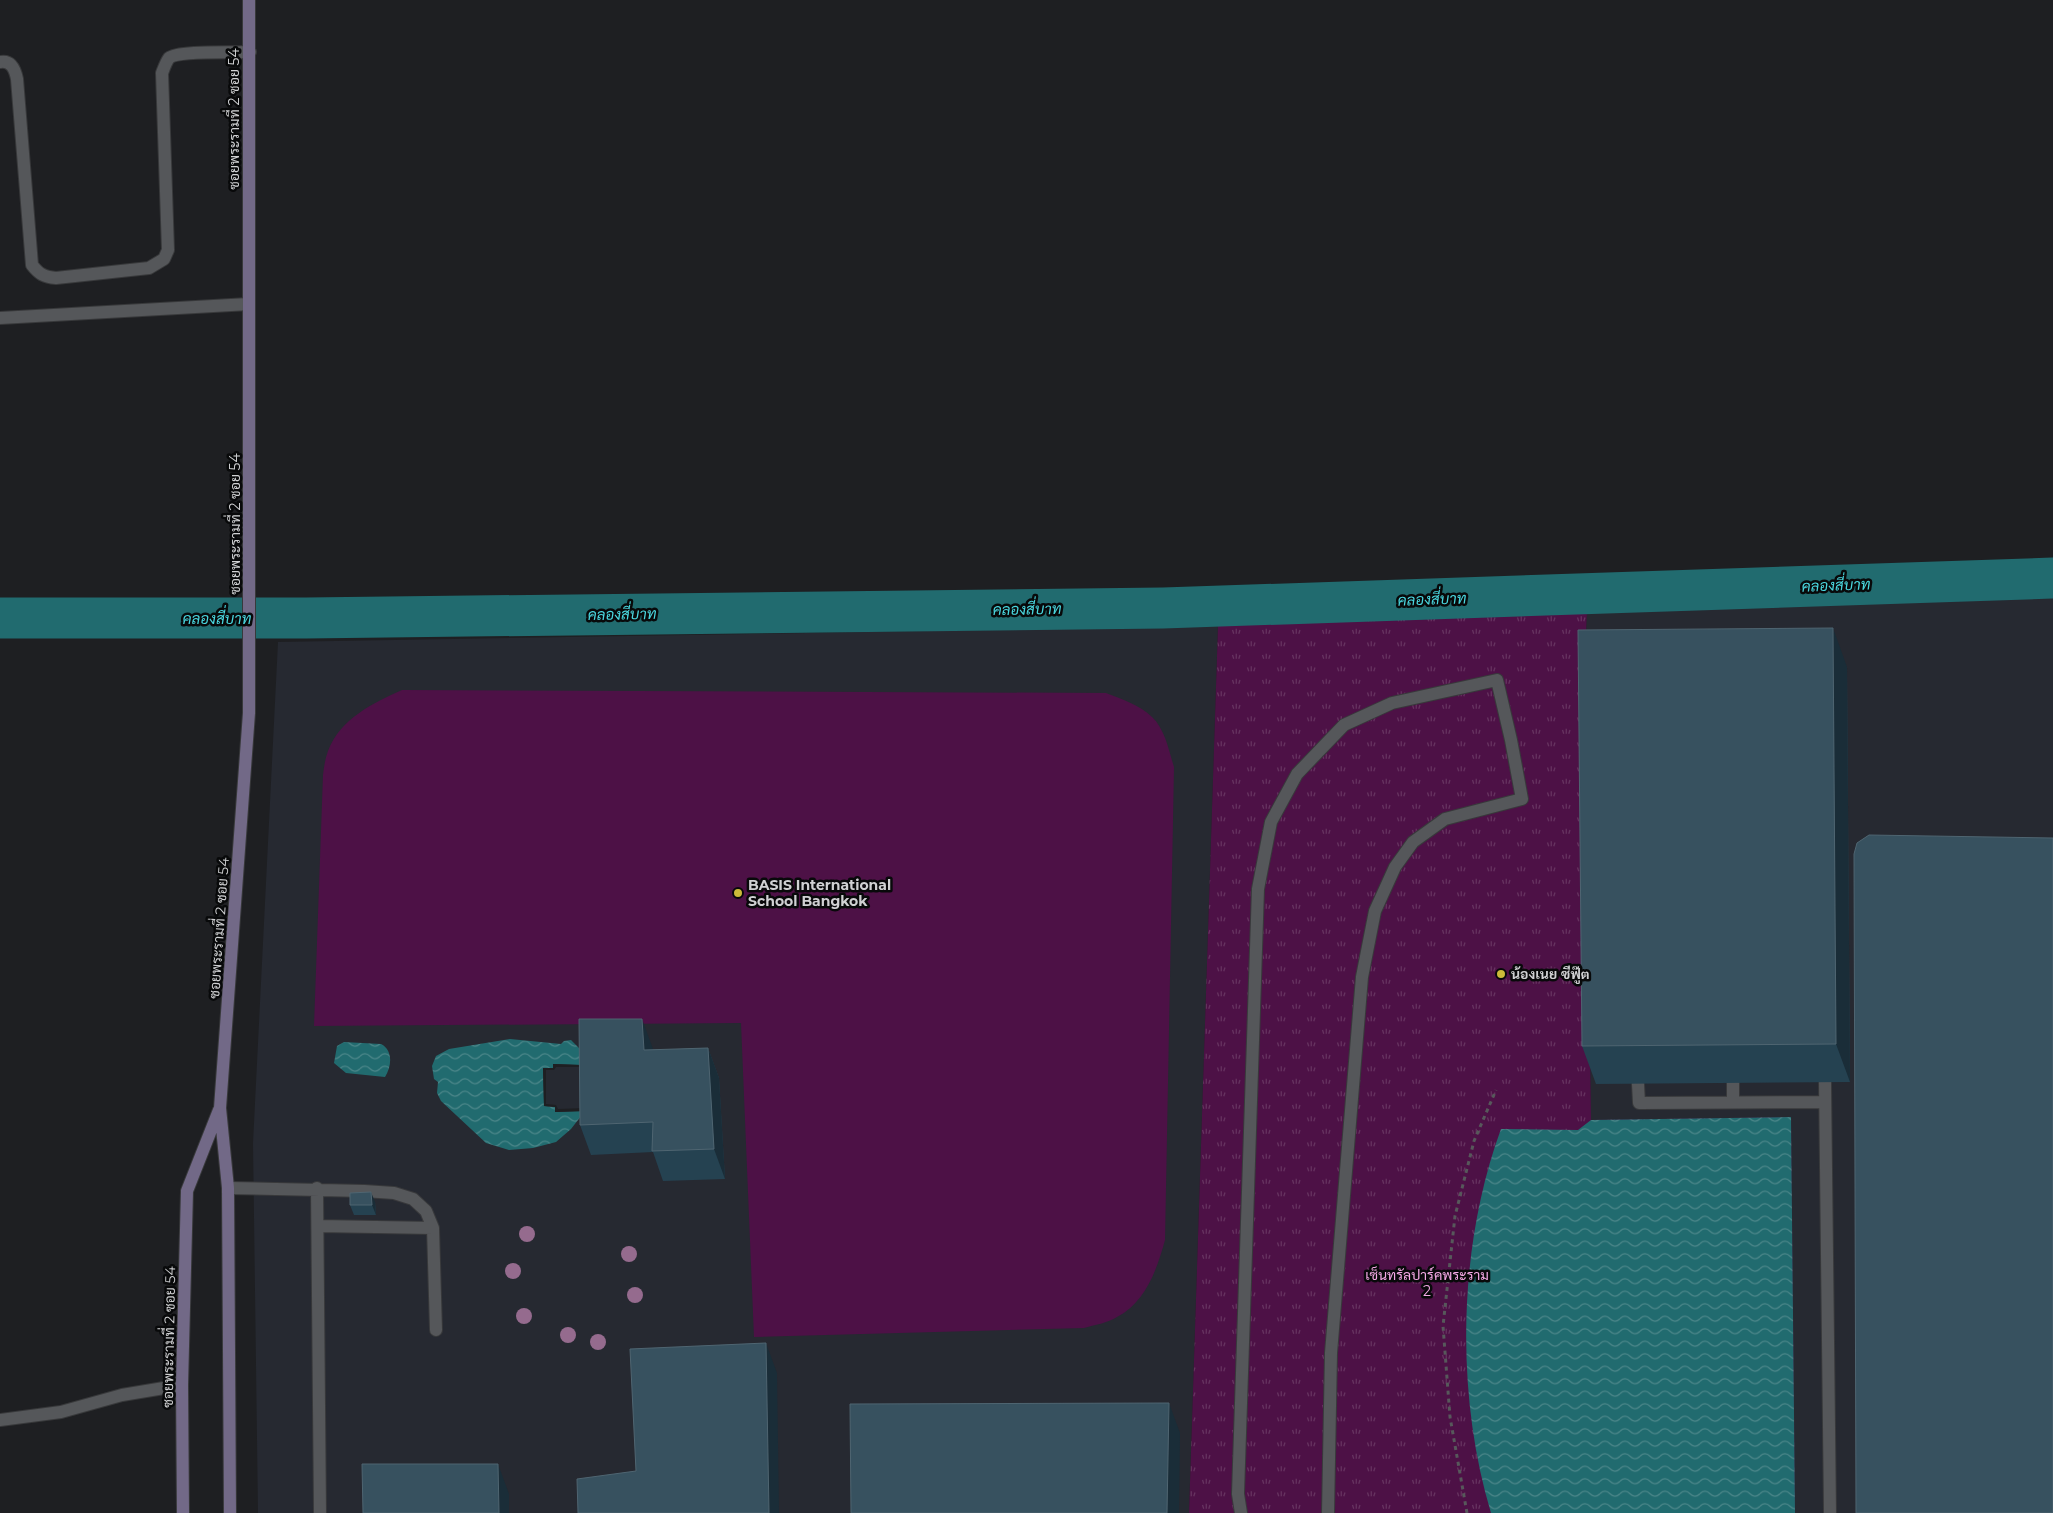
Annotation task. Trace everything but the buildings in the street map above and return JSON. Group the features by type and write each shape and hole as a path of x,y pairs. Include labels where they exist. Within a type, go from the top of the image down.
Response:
{"street":[{"name":"ซอยพระรามที่ 2 ซอย 54","path":"230,1513 228,1188 220,1108 249,713 249,0"},
{"name":"ซอยพระรามที่ 2 ซอย 54","path":"183,1513 182,1385 186,1191 220,1108"}],"lane":[{"path":"0,62 5,61 10,64 14,68 17,79 32,265 39,274 56,278 149,268 164,259 168,250 162,73 170,58 185,54 250,52"},
{"path":"0,318 249,304"},
{"path":"1241,1513 1238,1494 1258,889 1271,822 1297,774 1344,725 1392,703 1497,680 1522,798 1445,819 1413,842 1396,867 1375,911 1362,978 1331,1353 1328,1513"},
{"path":"1825,1082 1830,1513"},
{"path":"1733,1083 1733,1102"},
{"path":"1638,1084 1639,1103 1824,1102"},
{"path":"228,1188 317,1188 394,1193 413,1199 426,1211 433,1228 436,1330"},
{"path":"317,1188 320,1513"},
{"path":"318,1226 433,1228"},
{"path":"0,1420 61,1412 122,1395 182,1385"}],"path":[{"path":"1467,1513 1450,1417 1443,1326 1455,1216 1474,1141 1496,1090"}],"shaded area":[{"path":"2053,598 2053,1513 1795,1513 1791,1123 1591,1120 1585,653 1587,612"},
{"name":"BASIS International School Bangkok","path":"1218,626 1189,1513 258,1513 253,1143 278,642"}],"green space":[{"name":"เซ็นทรัลปาร์คพระราม 2","path":"1587,612 1585,653 1591,1120 1791,1117 1795,1513 1189,1513 1218,626"},
{"path":"402,690 1106,693 1130,703 1147,713 1156,722 1163,734 1174,767 1165,1240 1149,1284 1136,1303 1113,1319 1084,1328 754,1337 741,1023 314,1026 323,775 326,757 333,740 349,721 369,707"}],"water":[{"path":"510,1039 561,1044 564,1041 571,1040 581,1050 581,1065 554,1064 553,1068 543,1068 544,1106 555,1107 556,1112 585,1111 571,1129 556,1142 533,1148 509,1150 486,1143 441,1101 437,1093 438,1082 434,1079 432,1066 436,1056 449,1049"},
{"path":"344,1042 381,1044 385,1047 388,1050 390,1063 385,1077 346,1073 334,1063 337,1046"},
{"path":"1791,1117 1795,1513 1491,1513 1479,1467 1471,1419 1467,1370 1466,1320 1469,1270 1476,1221 1487,1174 1501,1129 1578,1130 1591,1120"}],"pier":[{"path":"553,1064 581,1065 581,1067 556,1067 554,1070 546,1070 546,1104 556,1105 558,1109 585,1108 584,1111 555,1112 555,1107 544,1106 543,1068 553,1068"}],"waterway":[{"name":"คลองสี่บาท","path":"0,618 306,618 1163,608 2053,578"}],"place":[{"name":"BASIS International School Bangkok","path":"738,893"},
{"name":"น้องเนย ซีฟู๊ต","path":"1501,974"}]}
